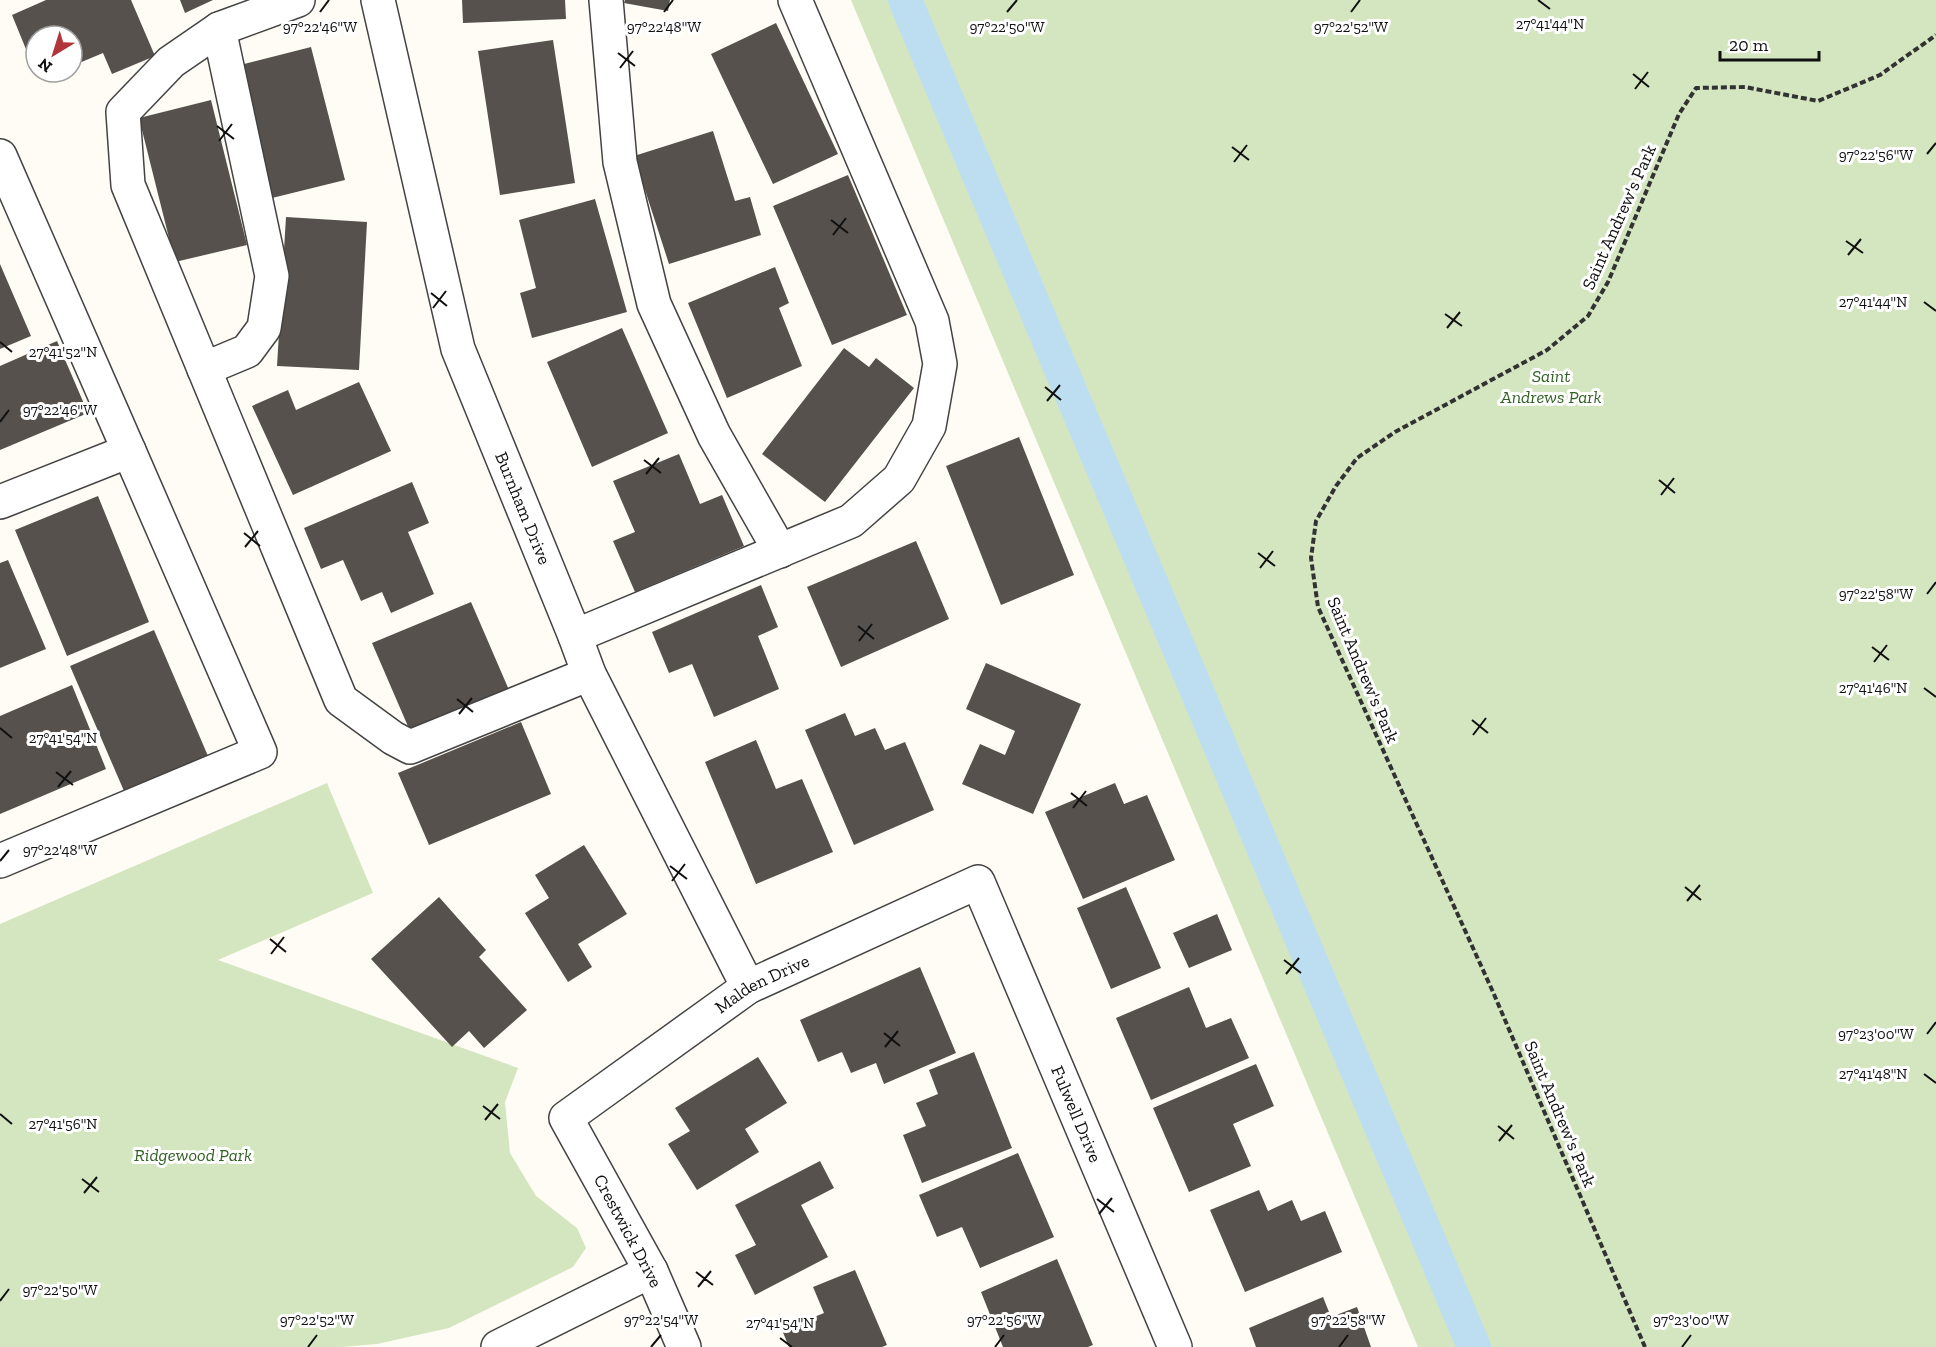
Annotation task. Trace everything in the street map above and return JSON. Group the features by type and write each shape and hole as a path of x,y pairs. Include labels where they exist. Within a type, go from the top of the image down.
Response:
{"street":[{"path":"298,0 219,29 171,62 123,112 128,185 341,700 393,738 410,747 589,674"},
{"name":"Burnham Drive","path":"378,0 458,349 589,674 748,987"},
{"path":"606,0 620,162 654,304 714,435 780,551"},
{"path":"575,636 851,521 899,478 929,426 940,364 932,321 795,0"},
{"path":"204,369 247,351 264,328 272,276 219,29"},
{"path":"0,156 260,752 0,861"},
{"path":"0,502 129,451"},
{"name":"Malden Drive","path":"567,1118 748,987 978,882"},
{"name":"Fulwell Drive","path":"978,882 1175,1347"},
{"name":"Crestwick Drive","path":"567,1118 651,1271 684,1347"},
{"path":"498,1347 651,1271"}],"path":[{"name":"Saint Andrew's Park","path":"1645,1347 1493,992 1318,607 1311,558 1316,521 1336,486 1357,458 1395,432 1547,350 1588,316 1608,282 1679,114 1696,88 1745,87 1818,101 1880,75 1936,34"}],"green space":[{"name":"Saint Andrews Park","path":"851,0 1936,0 1936,1347 1418,1347"},
{"name":"Ridgewood Park","path":"327,783 373,893 218,960 518,1068 505,1102 510,1153 536,1196 577,1228 586,1248 573,1267 449,1328 377,1344 342,1347 0,1347 0,924"}],"building":[{"path":"46,0 131,0 155,56 112,74 103,53 84,61 84,24 24,24 24,44 12,15"},
{"path":"180,0 213,0 185,13"},
{"path":"462,0 565,0 566,19 463,23"},
{"path":"625,0 670,0 668,11 624,3"},
{"path":"776,23 838,154 773,184 711,54"},
{"path":"553,40 575,183 500,195 478,51"},
{"path":"311,47 345,180 272,198 240,65"},
{"path":"211,100 247,245 175,262 139,118"},
{"path":"713,131 735,201 750,197 761,235 669,264 634,156"},
{"path":"848,175 907,315 832,345 773,206"},
{"path":"595,199 627,312 532,338 520,293 536,288 519,220"},
{"path":"286,217 367,222 359,370 277,366"},
{"path":"0,264 31,336 0,349"},
{"path":"775,267 789,303 779,308 802,366 727,398 688,303"},
{"path":"622,328 668,433 592,467 547,362"},
{"path":"57,341 88,413 0,450 0,366"},
{"path":"844,348 869,367 876,358 914,388 825,502 762,454"},
{"path":"359,382 391,451 293,495 252,406 288,390 296,410"},
{"path":"1019,437 1074,575 1001,605 946,466"},
{"path":"679,454 700,504 722,495 744,546 635,592 613,541 635,532 613,481"},
{"path":"412,482 429,523 408,532 434,594 391,613 382,592 361,601 343,560 321,569 304,528"},
{"path":"98,496 149,622 67,656 15,530"},
{"path":"916,541 949,619 841,667 807,587"},
{"path":"8,560 46,649 0,668 0,563"},
{"path":"761,585 778,627 758,636 779,689 714,717 692,664 669,673 652,632"},
{"path":"471,602 509,690 410,731 372,643"},
{"path":"154,630 208,756 124,791 70,666"},
{"path":"986,663 1081,704 1033,814 962,784 980,744 1005,755 1015,731 966,709"},
{"path":"72,685 106,769 0,814 0,716"},
{"path":"845,713 855,736 875,728 885,750 905,742 934,810 854,845 805,730"},
{"path":"521,722 551,794 429,845 398,773"},
{"path":"756,740 776,789 802,779 833,852 756,884 705,762"},
{"path":"1115,783 1124,804 1147,795 1175,860 1083,899 1045,812"},
{"path":"584,845 627,914 578,944 592,967 568,982 525,913 549,898 535,875"},
{"path":"1126,887 1161,968 1111,989 1077,908"},
{"path":"439,897 486,950 479,957 527,1010 484,1048 469,1031 452,1047 371,959"},
{"path":"1217,914 1232,950 1189,968 1173,933"},
{"path":"920,967 956,1053 884,1084 876,1063 851,1073 842,1052 818,1062 800,1020"},
{"path":"1189,987 1206,1028 1231,1018 1249,1058 1151,1100 1116,1018"},
{"path":"974,1052 1012,1148 922,1183 903,1135 926,1126 916,1103 938,1094 929,1070"},
{"path":"758,1057 787,1103 745,1129 759,1152 697,1190 668,1144 690,1131 675,1108"},
{"path":"1256,1064 1274,1106 1233,1124 1251,1166 1189,1192 1153,1108"},
{"path":"1018,1153 1054,1237 980,1268 962,1227 937,1237 919,1195"},
{"path":"820,1161 834,1188 801,1205 828,1257 755,1295 735,1255 756,1245 735,1205"},
{"path":"1259,1190 1268,1211 1292,1200 1301,1221 1325,1211 1342,1252 1245,1292 1210,1210"},
{"path":"1057,1259 1093,1345 1088,1347 1003,1347 981,1292"},
{"path":"855,1270 887,1345 882,1347 789,1347 782,1330 824,1313 813,1287"},
{"path":"1323,1297 1331,1317 1357,1307 1371,1347 1256,1347 1249,1328"}],"waterway":[{"path":"905,0 1474,1347"}]}
